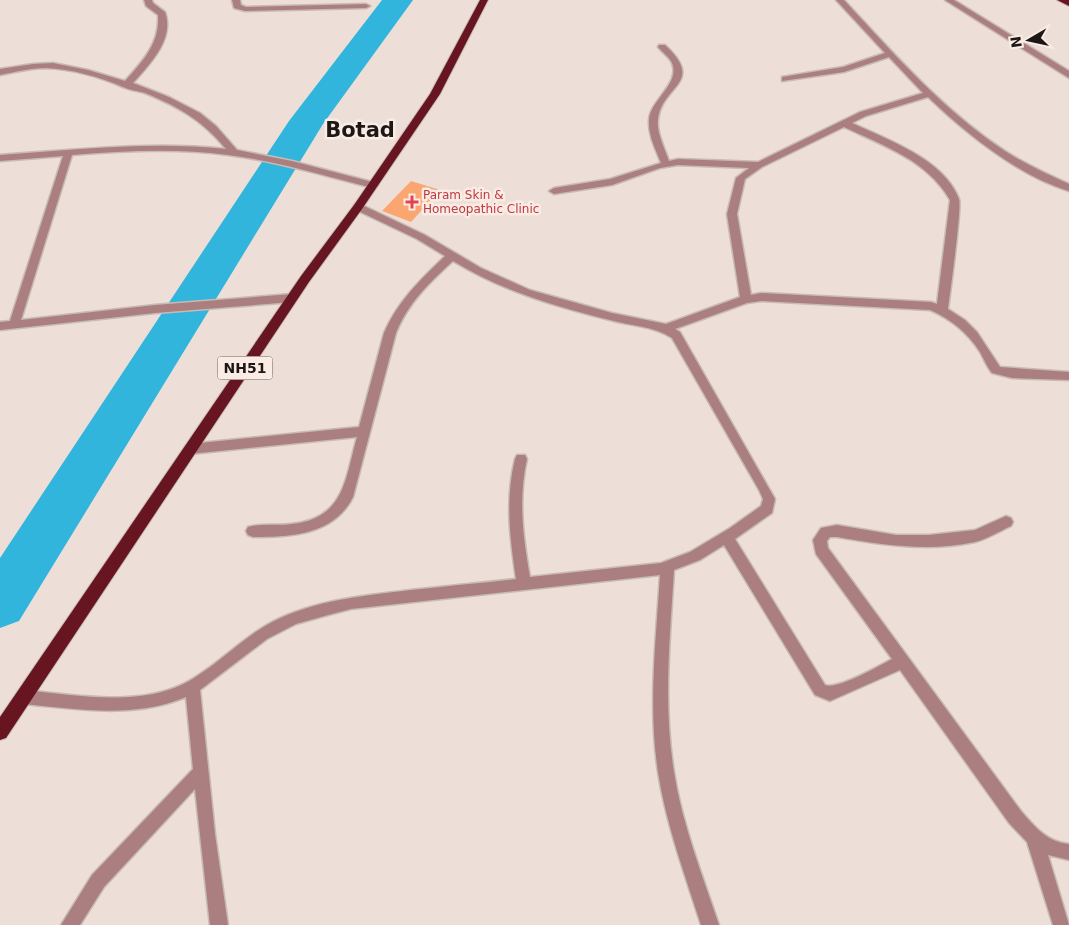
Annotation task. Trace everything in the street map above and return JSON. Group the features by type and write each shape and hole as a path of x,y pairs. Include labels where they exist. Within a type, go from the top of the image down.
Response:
{"highway":[{"name":"NH51","path":"0,732 292,298 358,207 435,94 484,0"},
{"path":"1061,0 1069,2"}],"street":[{"path":"126,85 151,56 165,28 162,14 149,4 148,0"},
{"path":"236,0 237,6 246,9 347,3 366,6"},
{"path":"840,0 930,94 982,141 1002,156 1069,188"},
{"path":"949,0 1069,75"},
{"path":"662,47 674,55 678,66 677,81 654,111 652,122 666,165"},
{"path":"786,79 844,69 890,54"},
{"path":"0,72 35,66 53,66 126,85 197,115 210,125 234,153"},
{"path":"746,300 732,214 741,178 759,166 844,123 887,106 930,94"},
{"path":"844,123 921,162 935,172 948,186 954,200 942,311"},
{"path":"0,158 158,149 210,150 260,158 373,185"},
{"path":"14,325 68,154"},
{"path":"554,191 612,182 678,162 759,166"},
{"path":"23,697 125,704 156,700 192,687 262,633 308,612 351,603 660,569 695,556 767,509 769,499 676,335 666,328 612,317 526,293 451,257 421,237 358,207"},
{"path":"253,531 299,531 322,522 340,509 347,497 398,312 412,293 451,257"},
{"path":"666,328 746,300 761,297 921,306 942,311 960,321 972,333 996,370 1011,373 1047,373 1069,376"},
{"path":"0,326 155,309 292,298"},
{"path":"190,449 365,431"},
{"path":"520,459 515,479 513,504 524,584"},
{"path":"1006,522 976,536 929,541 896,540 837,531 826,532 820,540 821,550 1015,817 1035,840 1058,852 1069,852"},
{"path":"726,537 820,690 830,694 842,690 902,662"},
{"path":"668,566 661,681 663,750 676,820 710,925"},
{"path":"192,687 219,925"},
{"path":"70,925 98,881 201,771"},
{"path":"1035,840 1062,925"}],"building":[{"path":"411,181 440,190 411,222 382,211"}],"waterway":[{"path":"0,604 307,121 398,0"}],"place":[{"name":"Param Skin & Homeopathic Clinic","path":"412,202"}],"district":[{"name":"Botad","path":"360,130"}]}
